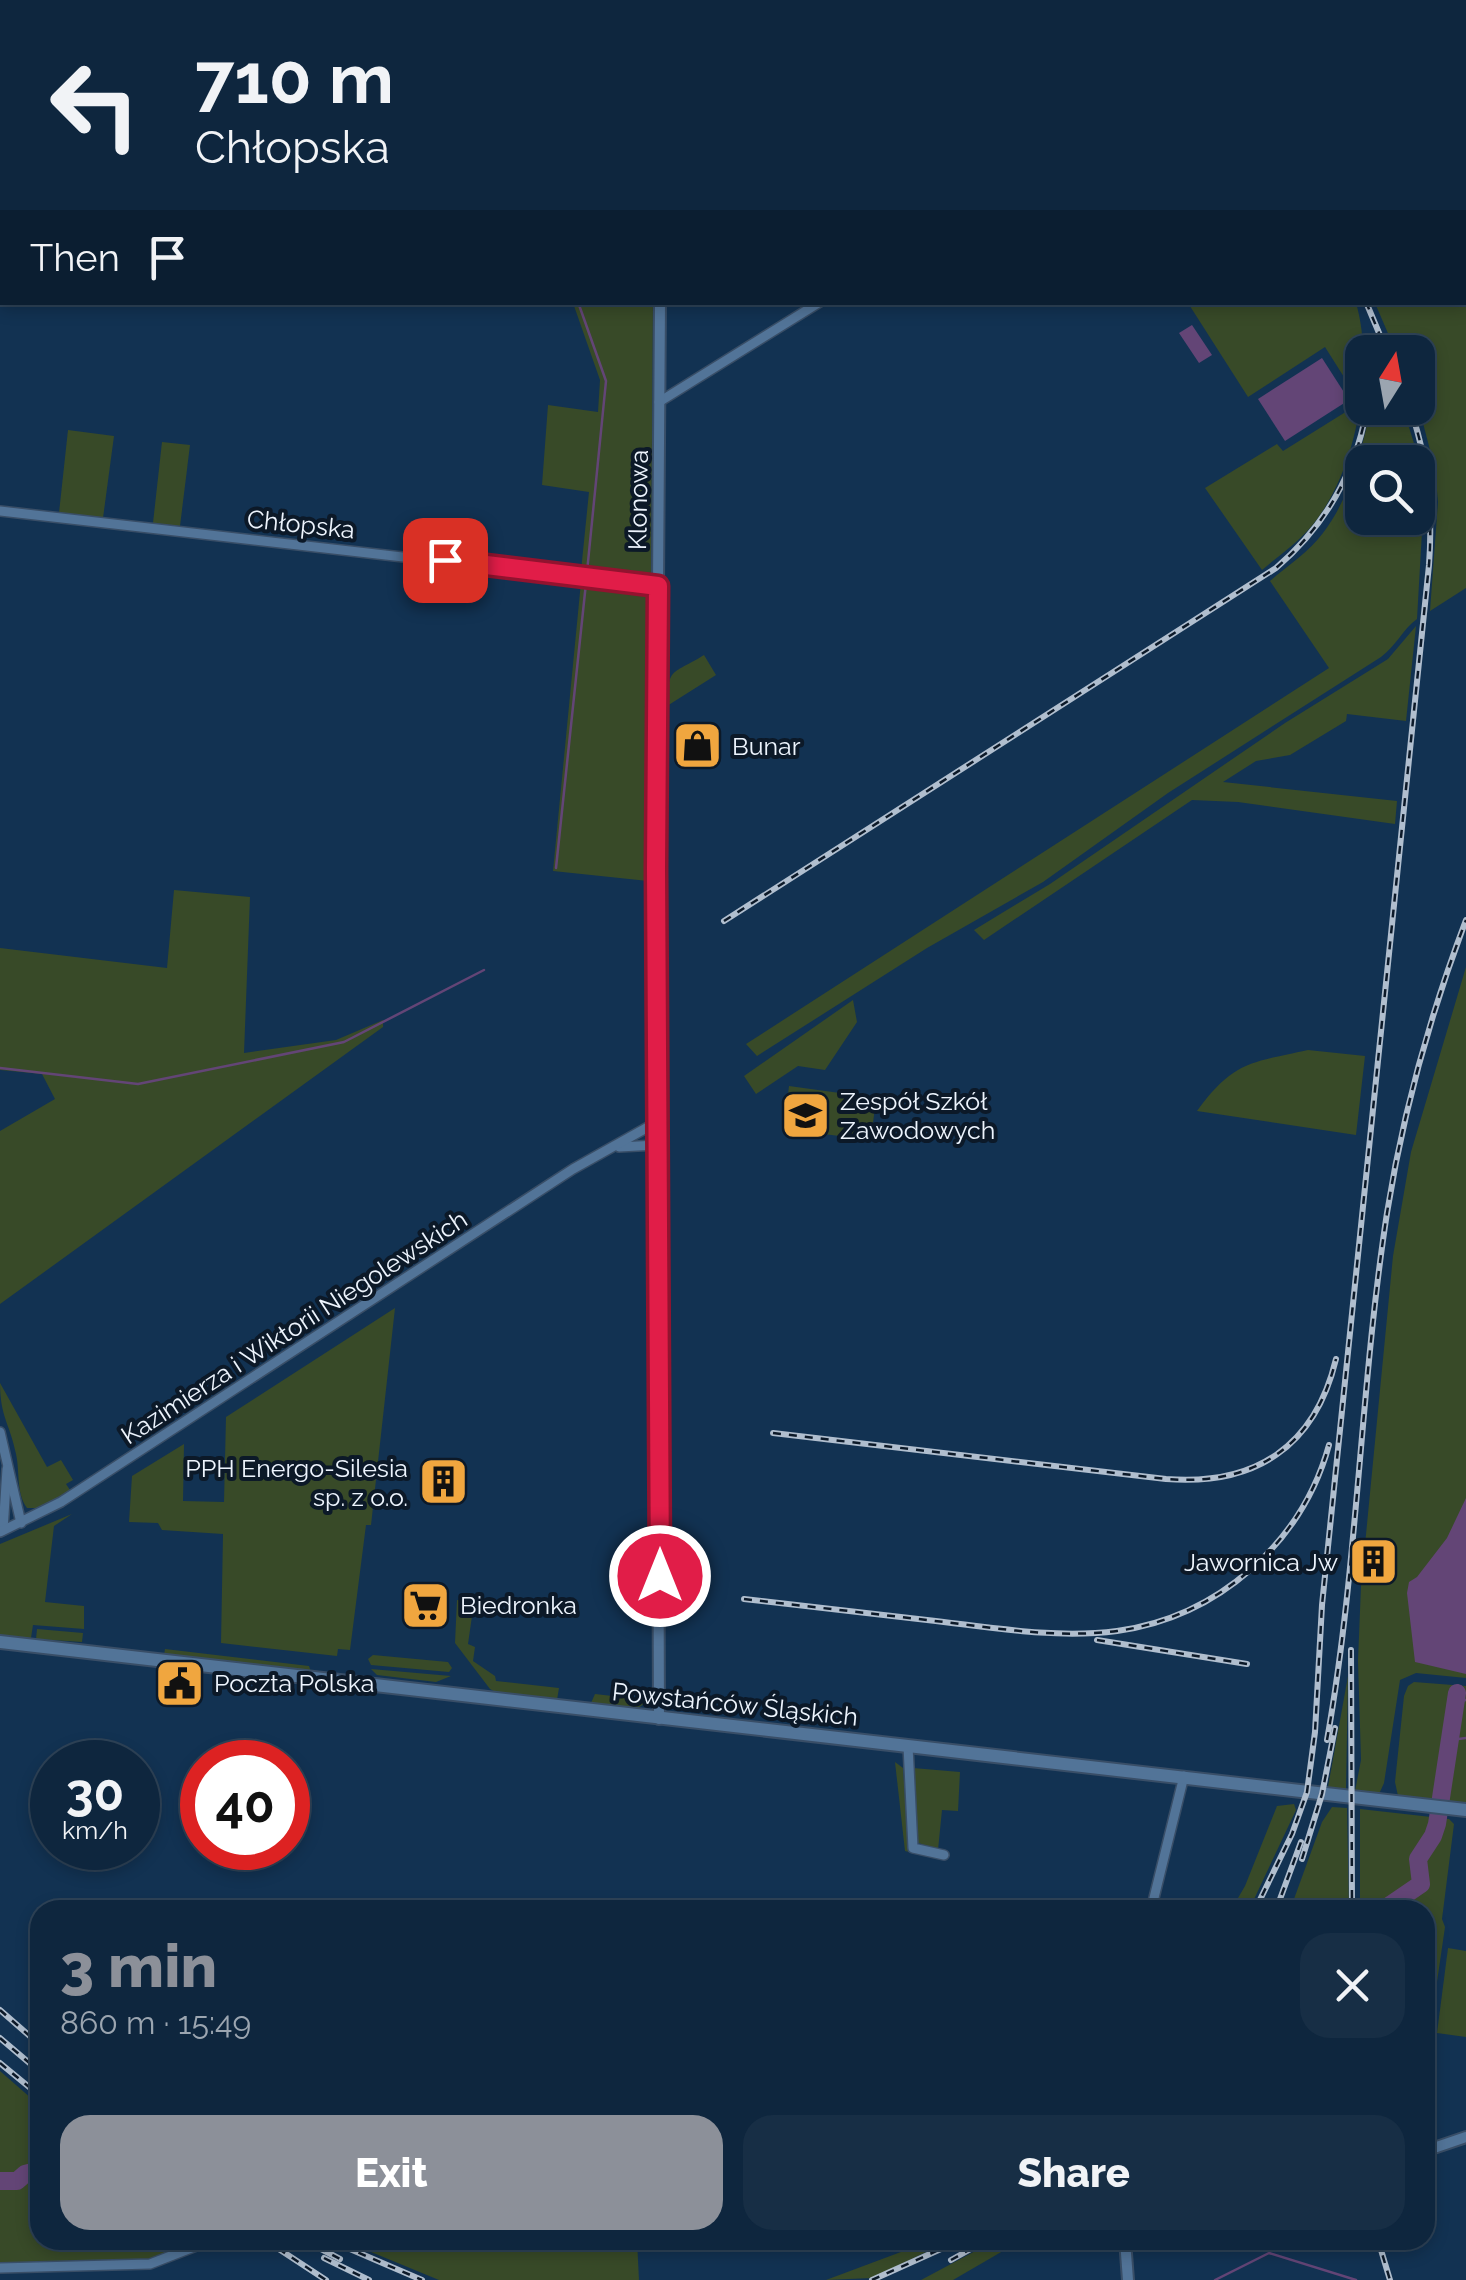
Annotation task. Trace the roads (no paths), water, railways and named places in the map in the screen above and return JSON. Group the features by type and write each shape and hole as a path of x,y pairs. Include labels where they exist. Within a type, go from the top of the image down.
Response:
{"main road":[{"name":"Powstańców Śląskich","path":"0,1642 1466,1810"}],"street":[{"name":"Klonowa","path":"659,1719 660,305"},
{"path":"660,402 815,305"},
{"name":"Chłopska","path":"0,511 658,586"},
{"name":"Kazimierza i Wiktorii Niegolewskich","path":"2,1531 61,1502 573,1169 657,1122"},
{"path":"606,1150 634,1144 657,1146"},
{"path":"0,1432 21,1523"},
{"path":"2,1531 7,1461"},
{"path":"908,1746 913,1848 944,1854"},
{"path":"1154,1900 1184,1776"},
{"path":"1435,2147 1466,2136"},
{"path":"0,2268 104,2272 157,2263 188,2250"},
{"path":"1125,2250 1128,2280"}],"waterway":[{"path":"579,305 606,381 587,572"},
{"path":"556,868 586,583"},
{"path":"0,1068 138,1084 344,1042 484,970"},
{"path":"1398,1900 1421,1884 1418,1859 1437,1824 1457,1693"},
{"path":"1456,1702 1466,1700"},
{"path":"1450,1740 1466,1738"},
{"path":"0,2181 17,2181 30,2173"},
{"path":"1215,2280 1269,2253 1356,2280"}],"railway":[{"path":"1367,305 1380,335"},
{"path":"724,921 1276,568 1310,534 1336,496 1363,425"},
{"path":"1260,1900 1292,1834 1307,1792 1315,1732 1322,1605 1429,565 1428,485 1415,425"},
{"path":"1327,1740 1346,1609 1387,1213 1419,1064 1466,920"},
{"path":"773,1433 1166,1479 1227,1476 1276,1455 1296,1437 1313,1416 1336,1359"},
{"path":"744,1599 1046,1633 1117,1631 1154,1623 1189,1610 1251,1570 1299,1513 1329,1445"},
{"path":"1097,1640 1247,1664"},
{"path":"1351,1650 1352,1900"},
{"path":"1302,1859 1322,1794 1335,1728"},
{"path":"1280,1900 1301,1842"},
{"path":"0,2010 30,2036"},
{"path":"0,2038 30,2064"},
{"path":"0,2063 30,2088"},
{"path":"280,2250 326,2280"},
{"path":"323,2250 340,2259"},
{"path":"352,2250 422,2280"},
{"path":"872,2280 939,2250"},
{"path":"951,2260 969,2250"},
{"path":"1381,2250 1390,2280"},
{"path":"324,2258 369,2280"}],"place":[{"name":"Bunar","path":"697,746"},
{"name":"Zespół Szkół Zawodowych","path":"805,1115"},
{"name":"PPH Energo-Silesia sp. z o.o.","path":"443,1482"},
{"name":"Jawornica Jw","path":"1373,1562"},
{"name":"Biedronka","path":"425,1605"},
{"name":"Poczta Polska","path":"179,1683"}]}
